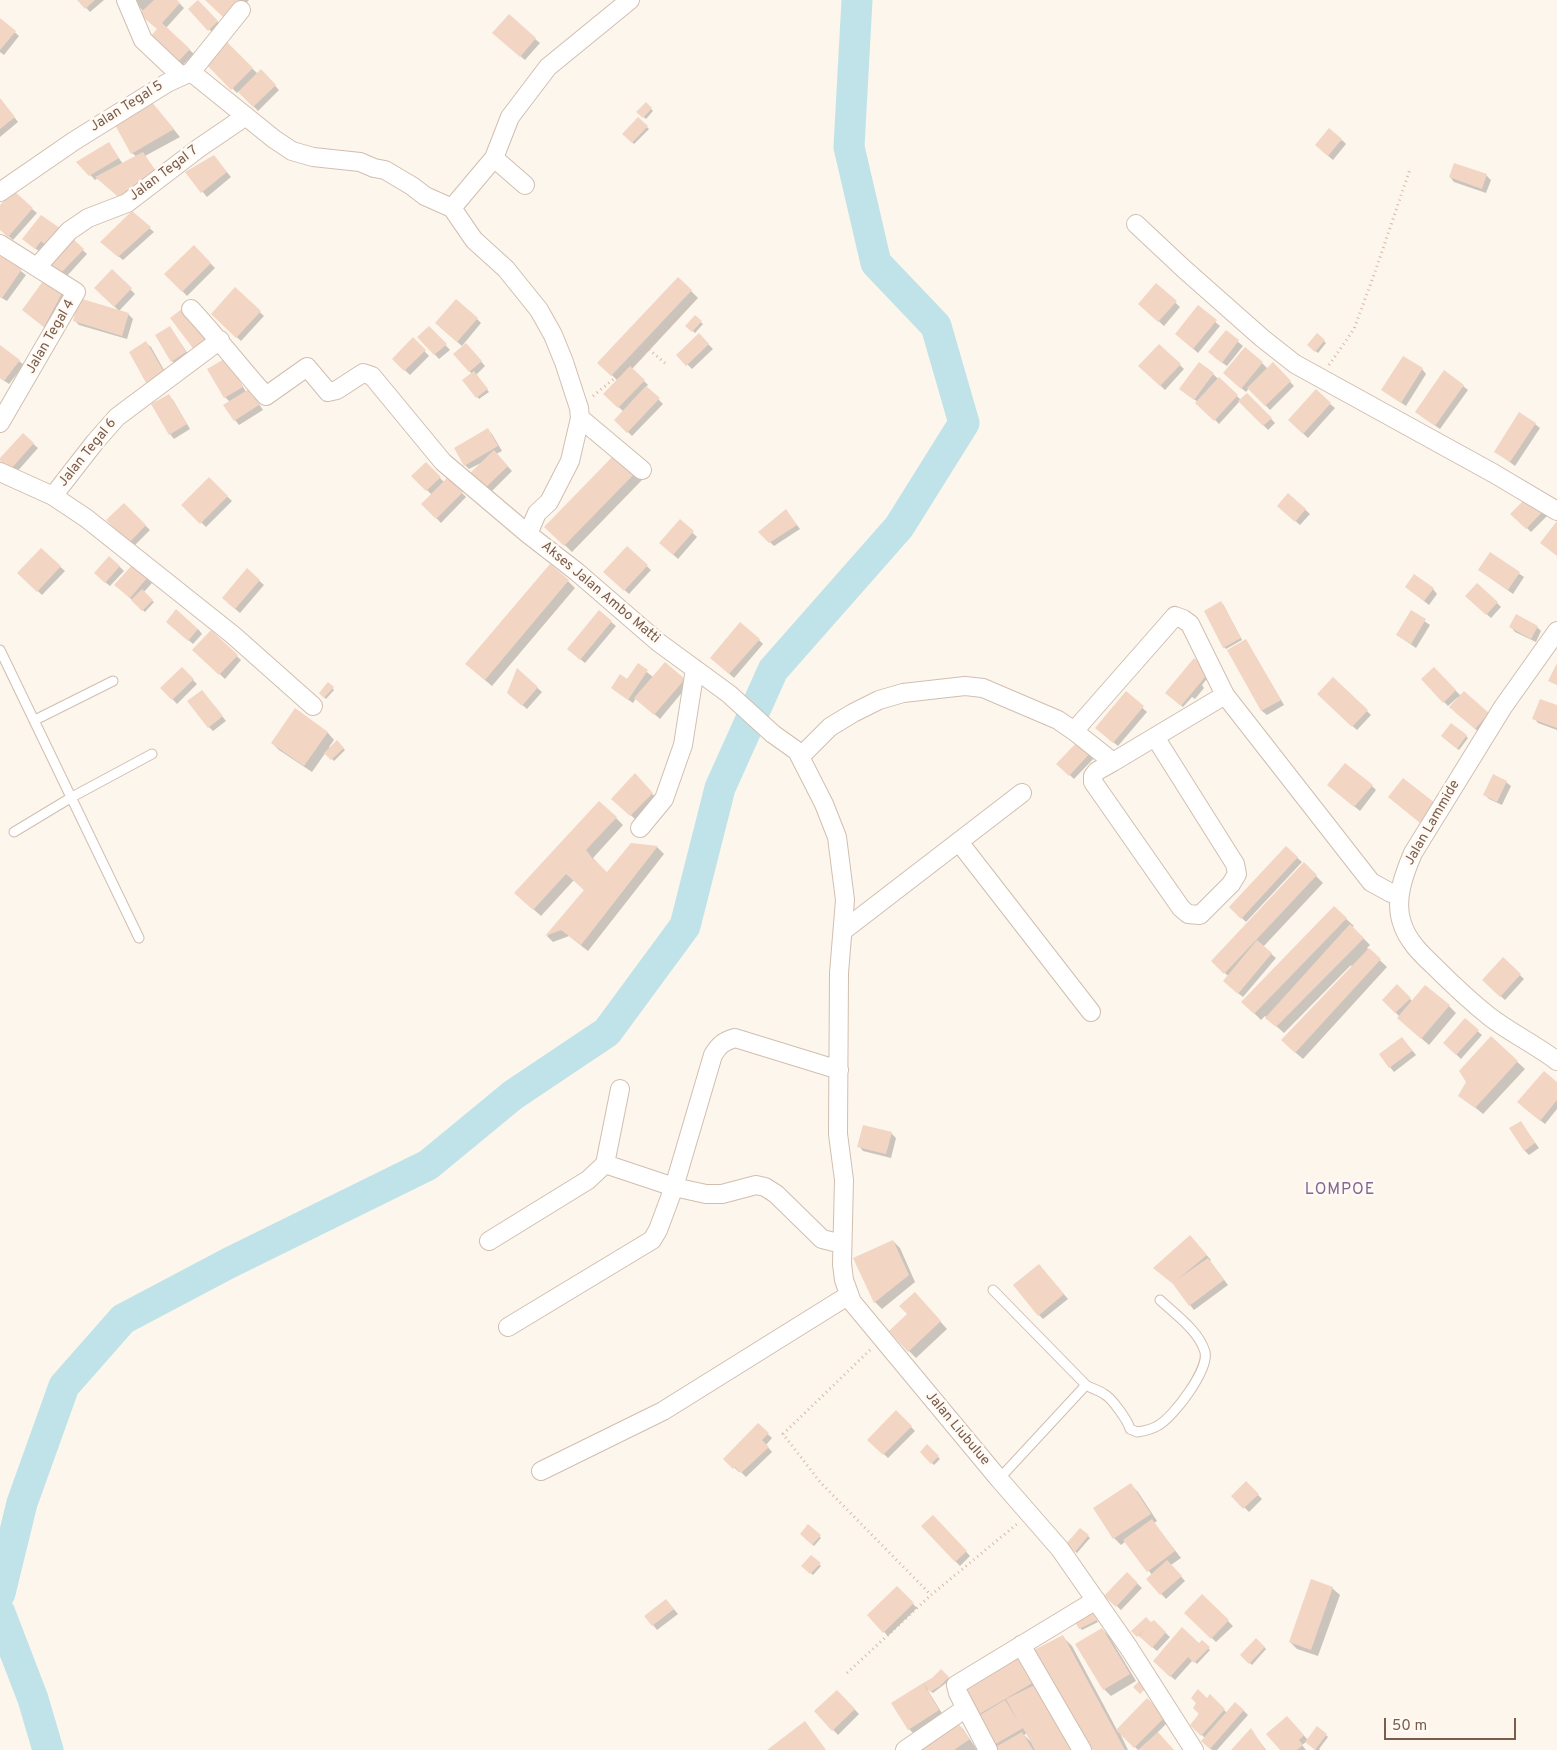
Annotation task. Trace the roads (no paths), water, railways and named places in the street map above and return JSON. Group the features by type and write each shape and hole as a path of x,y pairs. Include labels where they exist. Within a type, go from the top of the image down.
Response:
{"street":[{"path":"126,0 143,40 186,74 292,151 313,157 360,162 385,170 425,196 452,208 474,240 506,269 539,310 554,335 579,413 642,470"},
{"path":"452,208 494,158 510,117 548,67 630,0"},
{"name":"Jalan Tegal 5","path":"0,192 74,141 186,74 241,10"},
{"name":"Jalan Tegal 7","path":"37,267 69,231 88,218 127,203 199,148 246,116"},
{"path":"494,158 525,185"},
{"path":"1136,224 1262,338 1295,364 1493,473 1557,511"},
{"name":"Jalan Tegal 4","path":"0,244 76,292 3,411"},
{"path":"191,309 220,340 232,358 266,396 307,367 328,392 337,390 363,373 372,376 443,462 528,534"},
{"name":"Jalan Tegal 6","path":"0,472 53,496 94,442 117,417 220,340"},
{"name":"Akses Jalan Ambo Matti","path":"579,413 570,461 549,502 537,514 528,534 577,572 658,642 728,694 773,734 797,752 800,757"},
{"path":"53,496 86,518 233,635 314,706"},
{"path":"1074,731 1175,616 1183,619 1190,624 1225,695 1370,882 1391,893 1400,892"},
{"name":"Jalan Lammide","path":"1557,631 1503,707 1412,853 1400,892 1401,922 1407,935 1423,955 1460,992 1491,1018 1557,1061"},
{"path":"640,828 664,799 683,744 695,669"},
{"path":"800,757 830,727 879,700 903,693 932,688 965,686 983,688 1058,720 1113,762"},
{"path":"1155,737 1235,864 1236,874 1231,884 1200,915 1188,914 1181,908 1093,782 1093,776 1097,771 1225,695"},
{"name":"Jalan Liubulue","path":"800,757 824,804 837,836 846,900 839,973 838,1134 844,1180 842,1264 844,1280 852,1302 998,1479 1060,1549 1129,1648 1194,1750"},
{"path":"844,930 1022,794"},
{"path":"959,842 1092,1012"},
{"path":"508,1327 652,1240 658,1230 674,1187 713,1055 718,1046 726,1040 735,1038 839,1070"},
{"path":"489,1241 588,1180 604,1164 620,1089"},
{"path":"604,1164 674,1187 706,1194 722,1194 756,1185 765,1187 776,1194 822,1239 842,1244"},
{"path":"540,1471 663,1411 850,1296"},
{"path":"988,1750 956,1691 956,1685 1096,1600"},
{"path":"1021,1645 1082,1750"},
{"path":"905,1750 966,1708"}],"lane":[{"path":"0,650 139,938"},
{"path":"35,720 113,681"},
{"path":"14,832 152,754"},
{"path":"993,1290 1086,1385 1094,1390 1100,1390 1112,1399 1119,1412 1128,1422 1130,1429 1137,1432 1159,1425 1180,1403 1194,1387 1203,1370 1206,1354 1194,1332 1160,1300"},
{"path":"998,1479 1086,1385"}],"waterway":[{"path":"0,1593 22,1503 64,1386 123,1319 229,1263 428,1165 513,1095 607,1032 685,926 720,788 773,670 899,527 964,423 936,326 876,263 849,147 857,0"},
{"path":"0,1613 33,1699 48,1750"}],"district":[{"name":"LOMPOE","path":"1340,1191"}]}
